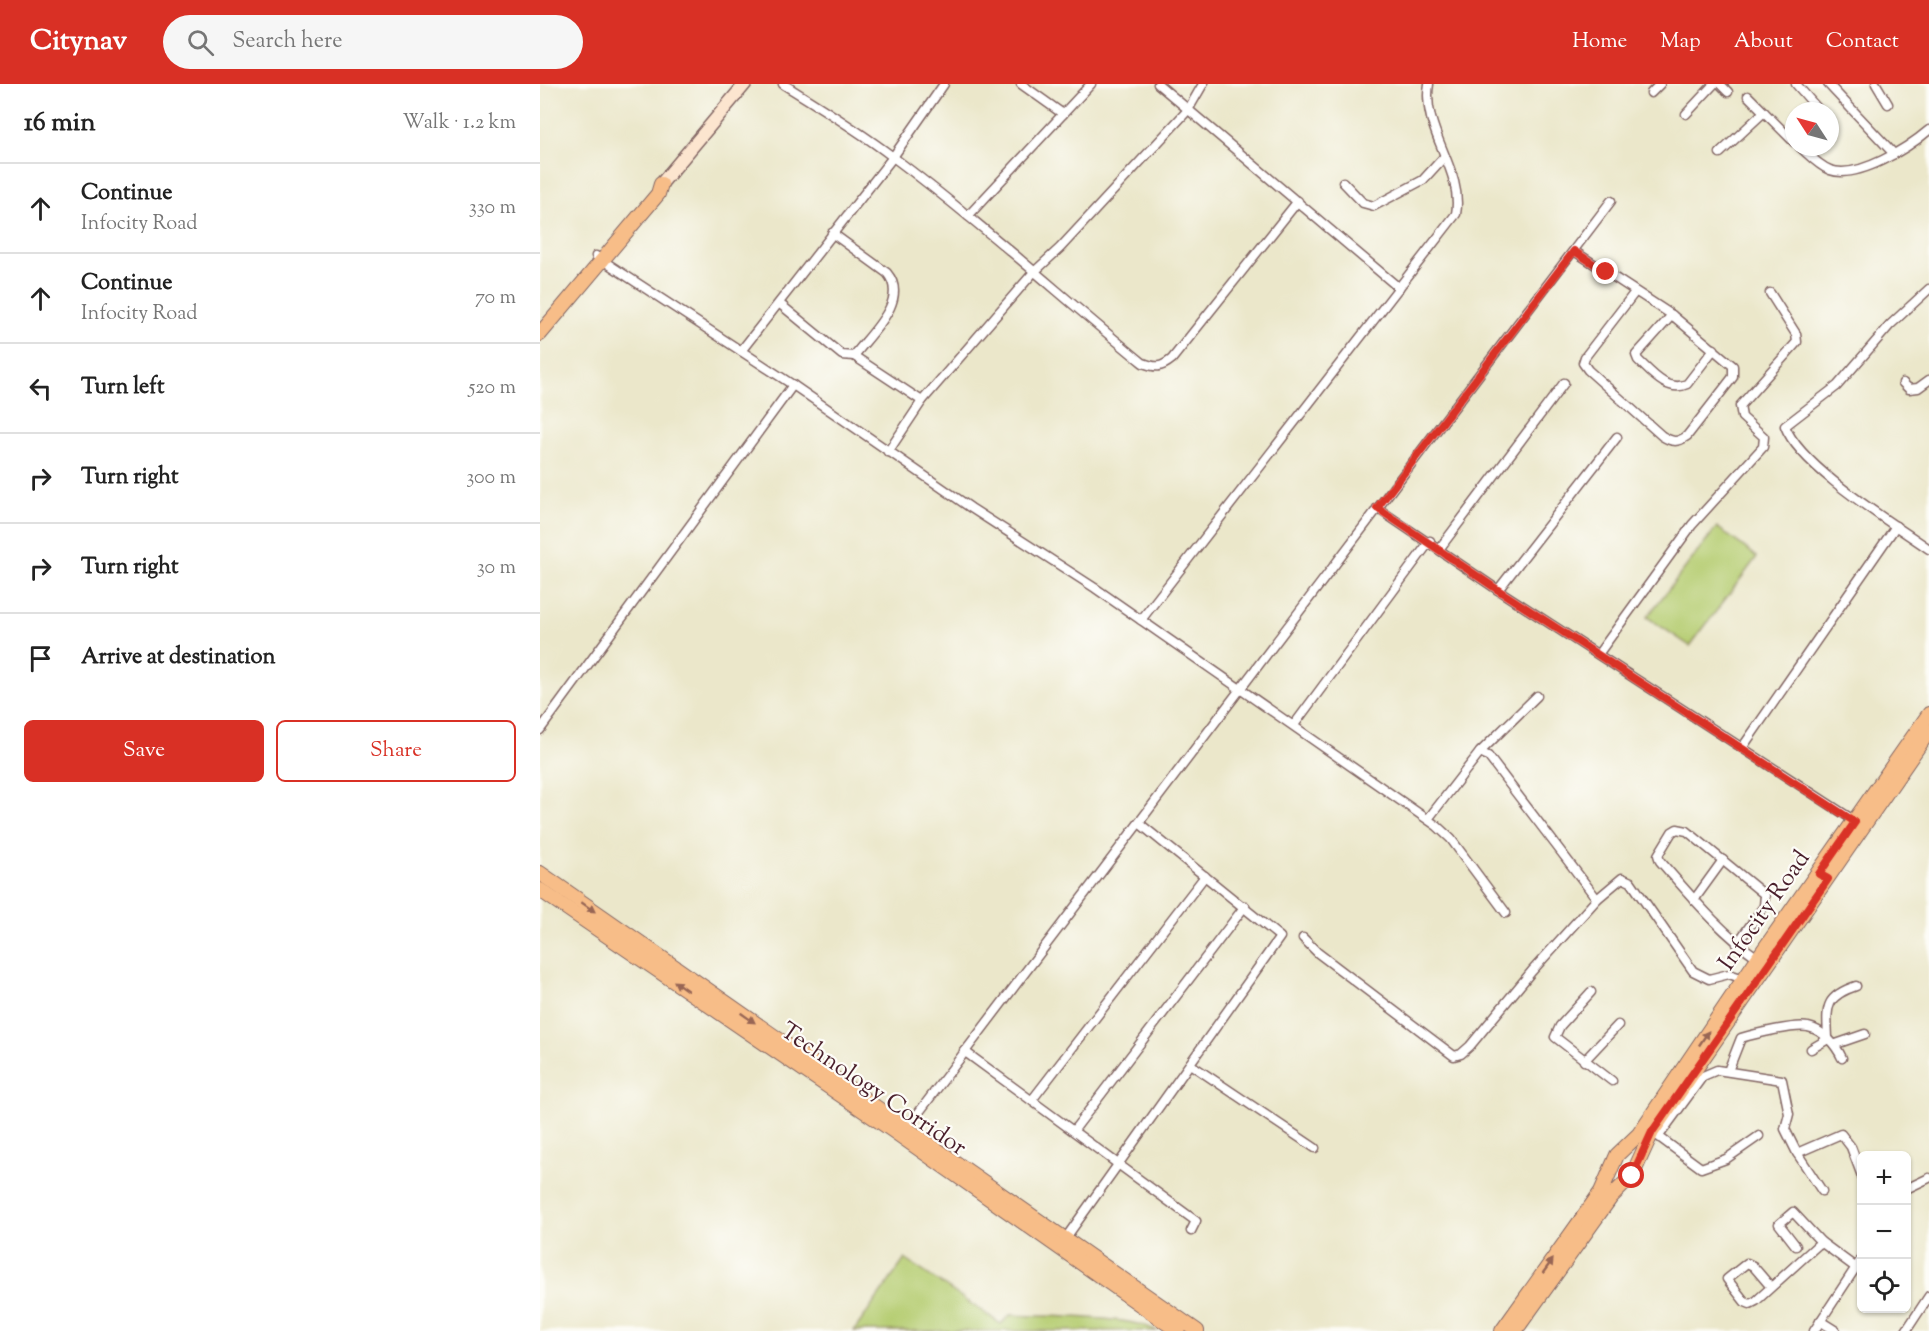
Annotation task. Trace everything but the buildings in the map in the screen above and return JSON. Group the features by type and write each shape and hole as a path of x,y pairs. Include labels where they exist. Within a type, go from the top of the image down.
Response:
{"main road":[{"path":"540,334 653,189 661,184 745,84"},
{"path":"540,323 598,258"},
{"name":"Infocity Road","path":"1502,1331 1606,1194 1632,1176 1650,1136 1744,979 1823,877 1855,822 1929,714"},
{"name":"Infocity Road","path":"1515,1331 1606,1194 1617,1155 1650,1136 1823,877 1929,731"},
{"path":"540,873 907,1128 1031,1222 1065,1239 1197,1331"},
{"name":"Technology Corridor","path":"540,890 1031,1222 1178,1331"}],"street":[{"path":"783,84 893,157 968,216 1033,273 1143,363 1162,367 1172,359 1298,201"},
{"path":"741,351 893,157 944,84"},
{"path":"1022,84 1063,114"},
{"path":"968,216 1091,84"},
{"path":"1158,84 1399,288"},
{"path":"888,452 922,401 1033,273 1060,248 1188,110 1203,84"},
{"path":"1141,620 1456,214 1457,193 1431,119 1429,84"},
{"path":"1651,93 1660,84"},
{"path":"1686,114 1714,84"},
{"path":"1720,84 1728,92"},
{"path":"1796,84 1812,102"},
{"path":"1828,84 1894,154"},
{"path":"1876,84 1888,104"},
{"path":"1748,96 1785,133"},
{"path":"1720,153 1764,112"},
{"path":"1812,156 1826,167 1844,172 1864,167 1894,154 1929,130"},
{"path":"1343,182 1363,203 1374,206 1424,180 1444,157"},
{"path":"907,1128 1611,201"},
{"path":"832,232 887,273 893,280 896,292 890,307 854,356"},
{"path":"1574,251 1672,315 1733,366 1733,377 1687,436 1680,441 1671,441 1596,378 1583,363 1585,357 1635,292"},
{"path":"598,258 793,385 888,452 1242,688 1428,819 1451,839 1506,913"},
{"path":"1929,289 1890,325 1837,386 1785,426 1793,441 1843,489 1929,549"},
{"path":"1599,653 1692,525 1763,447 1764,437 1742,417 1740,406 1797,342 1796,334 1770,293"},
{"path":"780,304 842,356 854,356 922,401"},
{"path":"1672,315 1636,355 1638,360 1666,385 1680,387 1687,384 1714,349"},
{"path":"1903,383 1909,389 1918,388 1929,380"},
{"path":"1440,548 1564,383"},
{"path":"540,730 793,385"},
{"path":"1498,590 1617,436"},
{"path":"1377,508 1430,541 1498,590 1599,653 1855,822"},
{"path":"1742,748 1896,526"},
{"path":"1294,724 1430,541"},
{"path":"1428,819 1480,752 1537,696"},
{"path":"1480,752 1488,756 1597,899"},
{"path":"1065,1239 1280,937 1245,906 1138,823"},
{"path":"1737,944 1764,906 1765,895 1687,831 1681,828 1672,832 1658,855 1712,921 1737,944 1758,958"},
{"path":"1694,900 1723,860"},
{"path":"1032,1100 1205,876"},
{"path":"1303,938 1327,960 1454,1056 1470,1047 1532,971 1616,880 1627,879 1693,971 1709,979 1729,974 1744,979"},
{"path":"1074,1130 1245,906"},
{"path":"1828,1039 1826,1019 1828,1003 1836,994 1856,986"},
{"path":"1592,992 1555,1032 1558,1041 1612,1081"},
{"path":"1584,1061 1618,1025"},
{"path":"1728,1071 1741,1038 1751,1034 1808,1027 1836,1044 1842,1058"},
{"path":"1836,1044 1865,1034"},
{"path":"1811,1049 1828,1039"},
{"path":"964,1051 1196,1221 1191,1231"},
{"path":"1190,1064 1315,1148"},
{"path":"1759,1136 1726,1159 1701,1168 1650,1136 1703,1076 1717,1070 1782,1080 1789,1114 1785,1129 1797,1153 1822,1191"},
{"path":"1797,1153 1841,1134 1851,1148 1857,1163"},
{"path":"1911,1187 1928,1181"},
{"path":"1796,1246 1779,1224 1793,1212 1821,1242 1855,1267"},
{"path":"1771,1287 1753,1266 1747,1263 1728,1279 1745,1302 1750,1304 1771,1287 1821,1242"},
{"path":"1814,1331 1861,1259"},
{"path":"1906,1331 1929,1296"},
{"path":"1820,1321 1836,1331"}],"green space":[{"path":"1717,527 1757,557 1690,646 1647,617"},
{"path":"905,1259 1001,1324 1010,1315 1065,1317 1108,1319 1157,1331 854,1331"}],"route":[{"path":"1606,272 1574,251 1377,508 1440,548 1498,590 1599,653 1855,822 1819,874 1828,879 1706,1058 1652,1132 1645,1152 1632,1176"}]}
